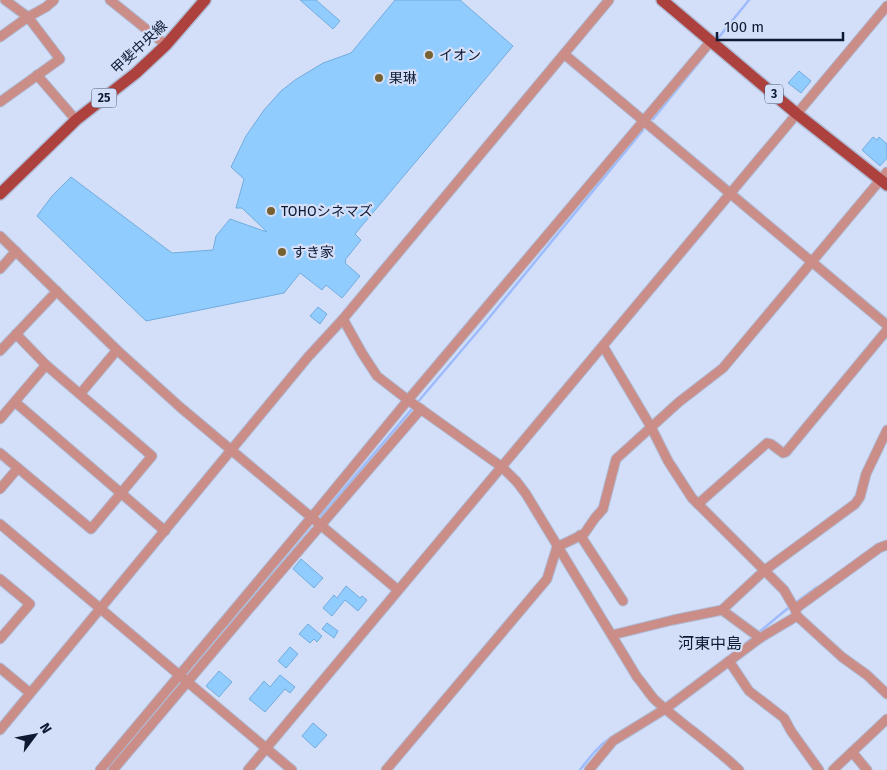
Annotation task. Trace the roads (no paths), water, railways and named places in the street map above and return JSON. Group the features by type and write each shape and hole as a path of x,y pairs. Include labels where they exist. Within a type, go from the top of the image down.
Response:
{"main road":[{"name":"甲斐中央線","path":"0,194 76,120 136,73 166,46 206,0"},
{"name":"3","path":"662,0 797,114 885,179"}],"street":[{"path":"0,102 60,58 28,17 5,0"},
{"path":"0,37 54,0"},
{"path":"110,0 166,46"},
{"path":"0,730 308,357 343,319 609,0"},
{"path":"248,770 887,6"},
{"path":"100,770 408,400 711,41"},
{"path":"564,54 887,325"},
{"path":"37,75 76,120"},
{"path":"386,770 547,579 557,546 584,534 603,509 616,459 678,402 723,368 885,179"},
{"path":"0,236 117,350 180,407 398,590"},
{"path":"0,269 16,251"},
{"path":"0,351 57,291"},
{"path":"343,319 377,376 502,467 513,478 526,494 638,677 653,697 739,770"},
{"path":"698,504 767,444 771,444 783,453 786,452 887,330"},
{"path":"0,453 91,529 152,456 46,365 16,334"},
{"path":"603,346 651,427 668,461 692,498 784,590 796,612 842,658 867,675 887,694"},
{"path":"80,394 117,350"},
{"path":"0,419 46,365"},
{"path":"15,402 165,531"},
{"path":"113,770 422,409"},
{"path":"612,635 722,610 765,570 855,504 860,496 866,474 887,430"},
{"path":"0,489 18,468"},
{"path":"0,524 292,770"},
{"path":"580,535 623,601"},
{"path":"589,770 613,742 665,709 879,548 887,545"},
{"path":"0,579 30,604 0,639"},
{"path":"722,610 760,638"},
{"path":"729,662 749,691 784,718 819,770"},
{"path":"0,668 30,693"},
{"path":"832,770 887,719"},
{"path":"852,752 867,770"}],"waterway":[{"path":"719,37 749,0"},
{"path":"653,119 704,56"},
{"path":"321,516 484,324 643,130"},
{"path":"188,674 312,528"},
{"path":"758,633 817,587"},
{"path":"745,644 754,636"},
{"path":"171,695 180,684"},
{"path":"580,770 591,756 612,737"}],"place":[{"name":"イオン","path":"429,55"},
{"name":"果琳","path":"379,78"},
{"name":"TOHOシネマズ","path":"271,211"},
{"name":"すき家","path":"282,252"}],"district":[{"name":"河東中島","path":"710,643"}]}
